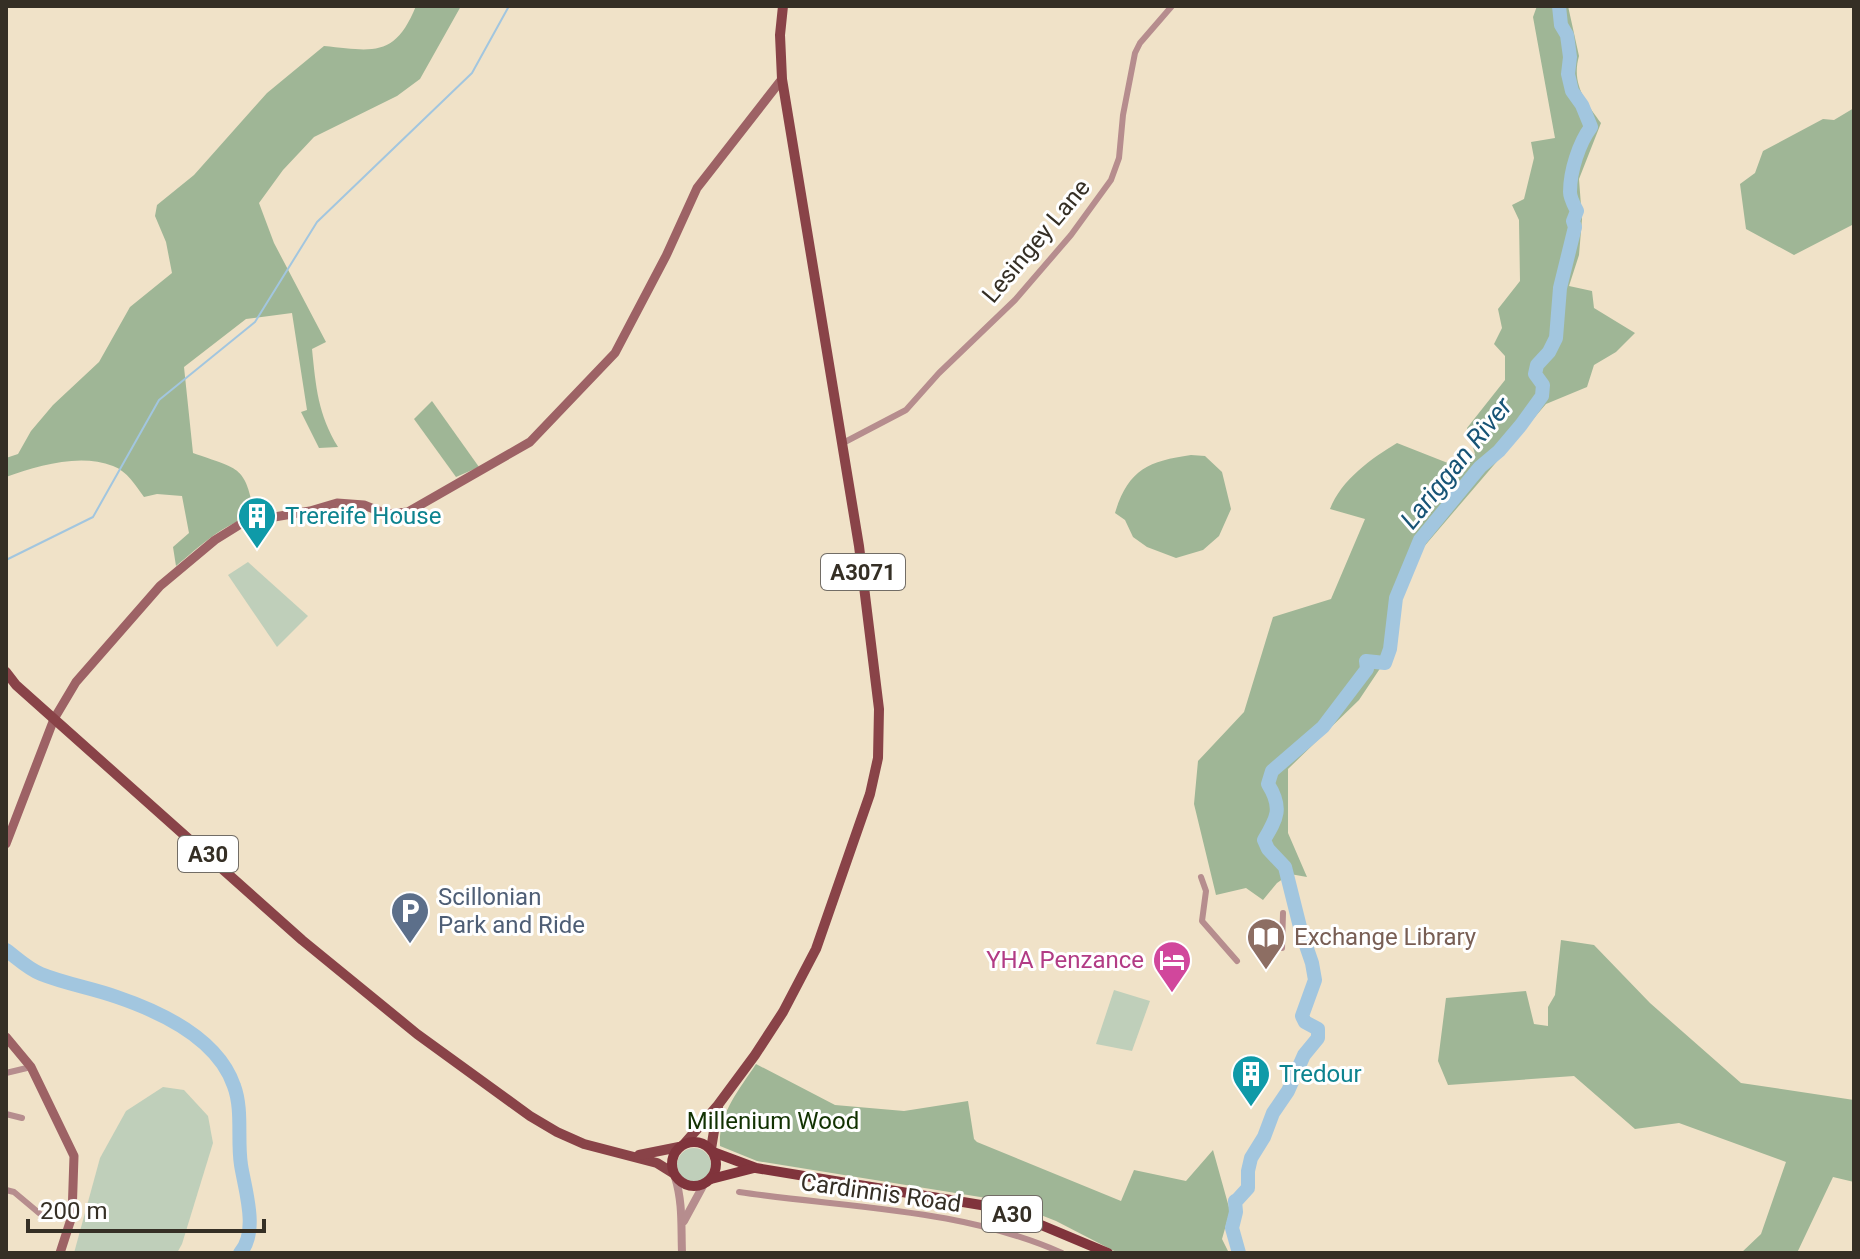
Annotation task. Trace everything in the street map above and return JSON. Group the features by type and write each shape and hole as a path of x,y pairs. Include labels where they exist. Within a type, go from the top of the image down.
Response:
{"highway":[{"path":"699,1142 712,1150 717,1164 708,1181 690,1186 674,1175 672,1159 682,1145 699,1142"},
{"name":"A30","path":"712,1150 756,1168 981,1205 1034,1222 1108,1253"},
{"name":"A30","path":"708,1181 756,1168"}],"main road":[{"name":"A3071","path":"682,1145 718,1105 783,1012 816,949 870,794 881,726 872,640 843,443 782,79 782,7"},
{"path":"6,844 54,719 76,682 160,586 215,540 244,522 310,511 337,503 364,505 386,514 408,512 530,442 615,353 666,256 697,188 782,79"},
{"name":"A30","path":"6,672 54,719 302,940 417,1034 557,1132 584,1144 657,1163 674,1175"},
{"path":"6,1037 31,1067 74,1156 72,1216 60,1253"},
{"name":"A3071","path":"712,1150 718,1105"},
{"name":"A30","path":"633,1156 682,1145"}],"street":[{"name":"Lesingey Lane","path":"843,443 906,410 939,373 1015,300 1079,224 1111,180 1119,158 1123,115 1135,53 1172,6"},
{"path":"1201,877 1206,891 1202,921 1237,961"},
{"path":"1282,948 1283,913"},
{"path":"6,1073 31,1067"},
{"path":"6,1114 22,1118"},
{"path":"674,1175 681,1194 684,1222 682,1253"},
{"path":"684,1222 708,1181"},
{"path":"6,1190 14,1192 45,1218"},
{"name":"Cardinnis Road","path":"739,1192 936,1216 996,1228 1062,1253"}],"green space":[{"path":"416,6 461,6 420,79 397,96 314,137 283,170 259,203 274,243 326,342 312,349 315,376 322,412 338,447 319,448 301,412 307,410 292,313 246,319 184,367 193,453 231,467 244,478 255,517 223,530 176,566 173,547 189,533 182,496 157,494 144,497 123,471 100,462 73,461 45,465 6,477 6,458 18,454 31,431 53,405 99,362 130,307 172,273 166,242 155,216 157,205 194,175 267,93 324,46 369,49 391,43 400,35"},
{"path":"1537,6 1568,6 1579,56 1578,84 1601,123 1579,179 1582,219 1579,255 1569,286 1592,291 1594,308 1635,333 1616,352 1594,365 1587,387 1546,404 1422,549 1401,599 1397,643 1359,700 1288,769 1288,833 1307,877 1290,874 1277,883 1263,900 1246,888 1216,895 1194,804 1198,761 1244,712 1273,617 1331,599 1365,519 1330,509 1335,498 1358,471 1397,443 1463,469 1475,454 1467,428 1505,380 1505,356 1494,344 1502,328 1498,309 1520,281 1519,220 1512,205 1524,199 1534,158 1531,142 1555,138 1533,17"},
{"path":"1854,108 1854,224 1794,255 1746,229 1740,184 1755,173 1763,151 1823,119 1834,120"},
{"path":"432,401 479,467 456,477 414,419"},
{"path":"1191,455 1205,456 1222,472 1231,509 1219,536 1203,550 1176,558 1147,547 1133,537 1125,520 1115,513 1126,487 1142,470 1163,461"},
{"path":"248,562 308,616 277,647 228,575"},
{"path":"1561,940 1594,945 1650,1003 1741,1083 1854,1100 1854,1182 1833,1177 1797,1253 1741,1253 1761,1234 1786,1162 1679,1123 1635,1129 1574,1076 1448,1085 1438,1061 1446,998 1526,991 1534,1024 1548,1026 1548,1007 1555,995"},
{"path":"1114,990 1150,1001 1132,1051 1096,1044"},
{"name":"Millenium Wood","path":"756,1064 835,1105 904,1111 968,1101 977,1142 1121,1201 1134,1170 1186,1181 1213,1150 1230,1211 1222,1239 1229,1253 1118,1253 1056,1221 1005,1201 757,1161 720,1146 726,1113"},
{"path":"163,1087 184,1090 208,1116 213,1143 182,1244 177,1253 74,1253 100,1158 126,1111"},
{"path":"694,1148 706,1153 711,1165 706,1177 694,1182 682,1177 677,1165 682,1153"}],"waterway":[{"path":"6,560 93,517 159,400 255,322 317,222 472,73 509,6"},
{"name":"Lariggan River","path":"1238,1199 1248,1188 1251,1158 1264,1137 1273,1113 1288,1091 1304,1055 1318,1038 1318,1029 1305,1022 1302,1016 1315,980 1312,963 1285,867 1264,840 1277,806 1268,784 1272,771 1323,727 1367,669 1366,661 1385,663 1390,649 1396,598 1420,540 1480,467 1499,451 1542,396 1543,385 1535,374 1537,365 1556,338 1560,288 1577,211 1570,194 1573,166 1591,127 1572,91 1568,74 1570,57 1567,35 1561,25 1559,6"},
{"path":"6,950 41,974 117,997 169,1019 202,1041 215,1054 234,1086 238,1105 240,1155 250,1223 246,1244 240,1253"},
{"name":"Lariggan River","path":"1235,1201 1232,1228 1239,1253"}],"place":[{"name":"Trereife House","path":"257,550"},
{"name":"Scillonian Park and Ride","path":"410,945"},
{"name":"Exchange Library","path":"1266,971"},
{"name":"YHA Penzance","path":"1172,994"},
{"name":"Tredour","path":"1251,1108"}]}
